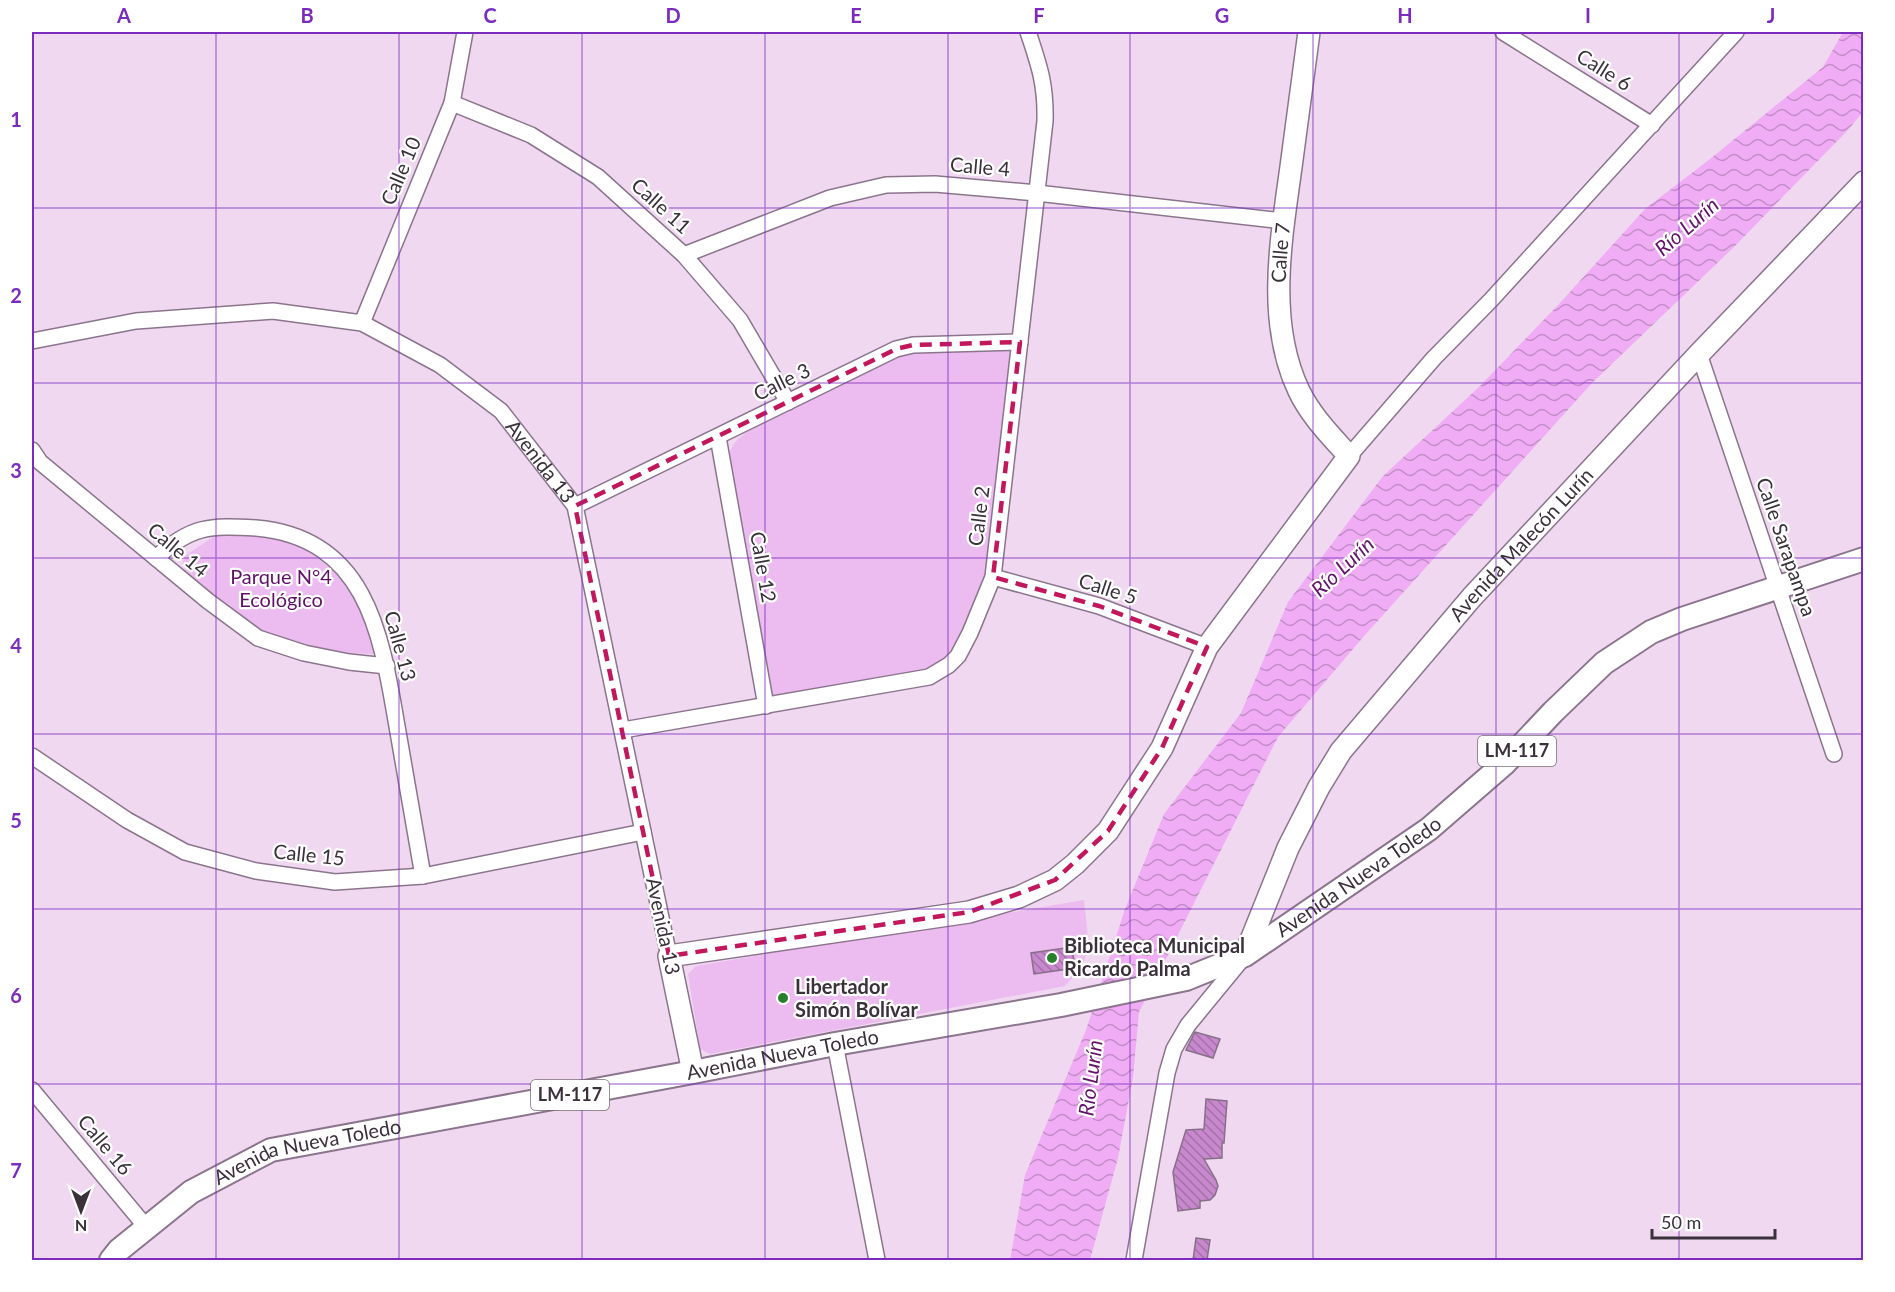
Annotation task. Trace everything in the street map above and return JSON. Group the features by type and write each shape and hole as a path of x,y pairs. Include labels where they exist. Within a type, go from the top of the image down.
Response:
{"main road":[{"name":"Avenida Nueva Toledo","path":"111,1260 119,1250 191,1192 271,1150 835,1044 1061,1005 1186,979 1245,955 1429,829 1504,764 1604,663 1651,632 1683,619 1863,559"}],"street":[{"name":"Calle 10","path":"363,323 452,103 465,32"},
{"name":"Calle 2","path":"623,730 929,677 941,671 963,647 993,577 1045,121 1046,98 1042,73 1028,32"},
{"name":"Calle 7","path":"1309,32 1283,222 1279,309 1288,360 1299,392 1320,424 1349,456"},
{"name":"Calle 6","path":"1503,32 1652,125"},
{"path":"669,956 969,912 1019,897 1055,880 1075,864 1108,831 1162,748 1207,647 1349,456 1434,358 1491,300 1736,32"},
{"name":"Calle 11","path":"452,103 531,135 598,177 684,255 740,320 788,402"},
{"name":"Avenida Malecón Lurín","path":"1245,955 1288,848 1319,787 1341,751 1472,597 1863,182"},
{"name":"Calle 4","path":"684,255 830,198 886,185 935,184 1037,192 1283,222"},
{"name":"Avenida 13","path":"32,341 136,321 273,311 363,323 440,365 501,411 575,506 693,1072"},
{"name":"Calle 3","path":"575,506 896,350 913,345 1020,342"},
{"name":"Calle Sarapampa","path":"1699,354 1834,754"},
{"name":"Calle 12","path":"718,437 766,706"},
{"name":"Calle 14","path":"32,450 40,462 208,602 258,638 304,653 349,662 387,666"},
{"name":"Calle 13","path":"156,558 174,541 192,532 218,526 293,534 316,545 336,560 347,572 375,623 387,666 423,876"},
{"name":"Calle 5","path":"993,577 1099,606 1207,647"},
{"name":"Calle 15","path":"32,756 127,820 185,852 256,871 335,882 423,876 643,832"},
{"path":"1134,1260 1167,1073 1174,1049 1188,1025 1245,955"},
{"path":"835,1044 877,1260"},
{"name":"Calle 16","path":"32,1090 147,1228"}],"highlighted area":[{"path":"1020,342 993,577 1099,606 1207,647 1162,748 1108,831 1055,880 969,912 669,956 575,506 896,349 913,345"}],"green space":[{"path":"1015,346 985,579 962,640 953,653 930,671 773,698 728,459 734,445 751,429 897,355 910,352"},
{"name":"Parque N°4 Ecológico","path":"219,533 265,534 282,539 314,555 340,578 361,607 370,627 377,654 333,653 286,641 252,627 183,567 185,556"},
{"path":"1084,900 1088,937 1087,952 1081,966 1065,986 710,1054 700,1049 688,974 696,966"}],"water":[{"name":"Río Lurín","path":"1843,32 1863,32 1863,112 1733,248 1592,383 1365,635 1278,737 1139,1012 1133,1077 1118,1158 1090,1260 1010,1260 1025,1175 1086,1030 1125,909 1164,814 1241,713 1288,602 1383,476 1479,387 1559,304 1645,209 1823,67"}],"building":[{"path":"1072,947 1075,968 1034,974 1031,953"},
{"path":"1195,1032 1220,1039 1213,1058 1186,1050"},
{"path":"1206,1099 1227,1101 1222,1158 1204,1159 1218,1186 1215,1195 1210,1200 1200,1201 1200,1208 1178,1211 1173,1172 1186,1130 1204,1129"},
{"path":"1196,1238 1210,1240 1207,1260 1193,1260"}],"place":[{"name":"Biblioteca Municipal Ricardo Palma","path":"1052,958"},
{"name":"Libertador Simón Bolívar","path":"783,998"}]}
